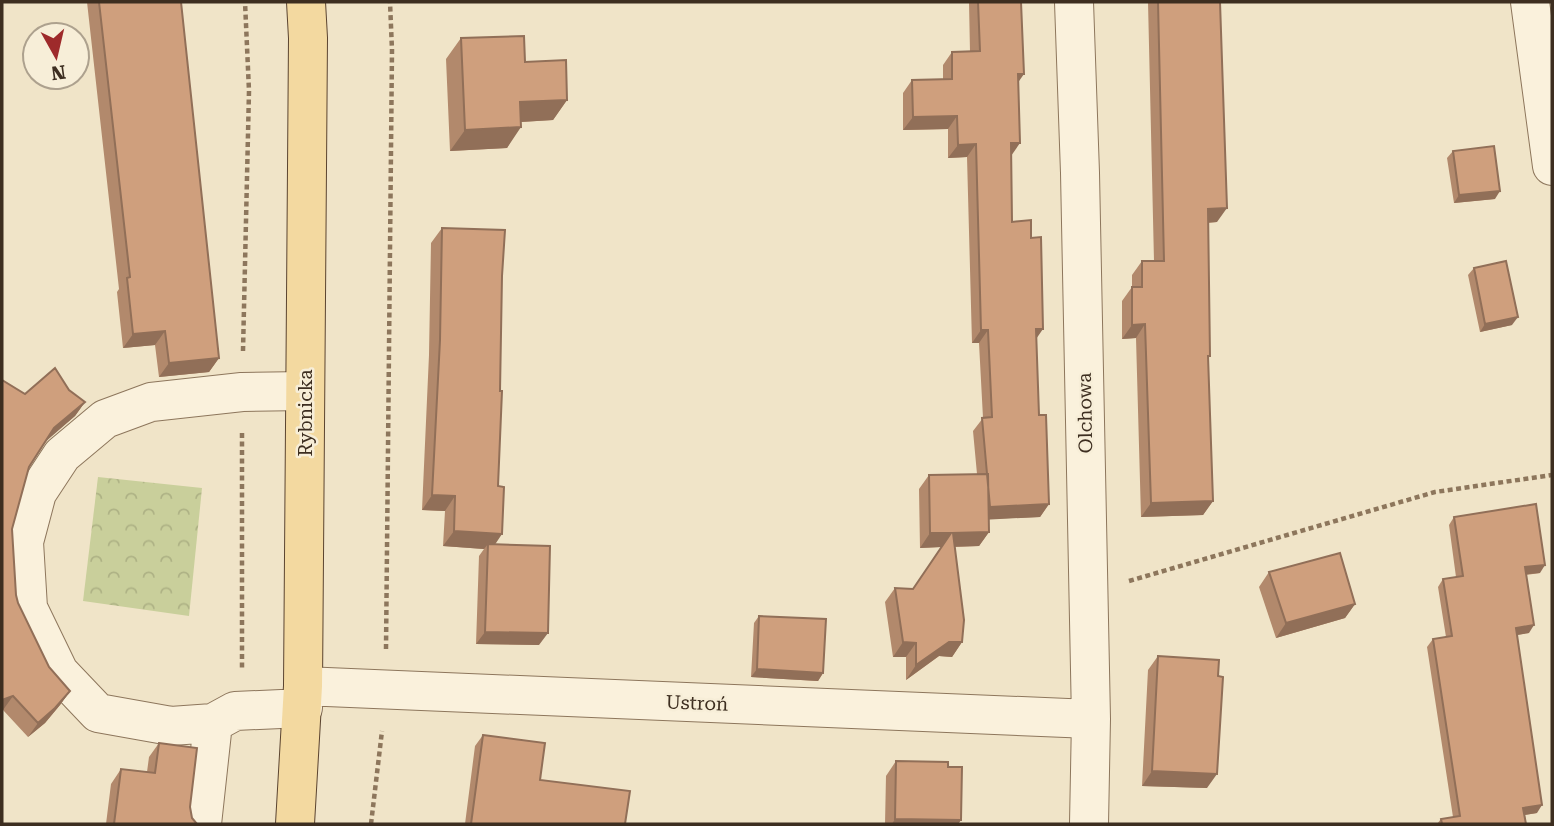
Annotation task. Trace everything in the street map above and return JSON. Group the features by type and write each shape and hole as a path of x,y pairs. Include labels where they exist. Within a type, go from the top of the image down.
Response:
{"main road":[{"name":"Rybnicka","path":"295,824 303,697 308,51 306,2"}],"street":[{"name":"Olchowa","path":"1074,2 1091,719 1088,824"},
{"path":"1530,2 1552,166"},
{"name":"Ustroń","path":"305,391 242,392 151,402 105,419 62,455 37,493 24,542 28,608 59,673 98,713 171,726 213,723 235,711 303,697 385,690 1091,719"},
{"path":"202,824 213,723"}],"path":[{"path":"371,824 385,709 392,50 390,2"},
{"path":"1123,582 1435,492 1552,475"}],"green space":[{"path":"98,477 202,488 189,616 83,601"}],"building":[{"path":"99,2 181,2 219,358 169,363 165,331 133,334 127,278 130,277"},
{"path":"978,2 1021,2 1024,74 1018,74 1020,143 1011,143 1012,222 1031,220 1031,238 1041,237 1043,329 1036,329 1039,415 1046,415 1049,504 990,507 982,418 992,417 988,330 981,330 976,144 958,145 957,116 913,117 912,80 952,79 952,52 980,51"},
{"path":"1158,2 1220,2 1227,208 1208,209 1208,356 1213,501 1151,503 1145,324 1132,325 1132,287 1142,287 1142,261 1164,261"},
{"path":"524,36 525,62 566,60 567,100 520,102 521,127 465,130 461,38"},
{"path":"1494,146 1500,191 1459,195 1453,151"},
{"path":"442,228 505,230 498,486 504,487 502,534 454,531 455,496 432,495 440,340"},
{"path":"1506,261 1518,317 1485,324 1474,268"},
{"path":"55,368 69,390 85,402 54,428 29,467 12,529 18,603 49,667 70,691 38,723 13,696 2,700 2,380 25,394"},
{"path":"988,474 989,532 953,533 964,620 962,642 949,642 916,665 916,643 903,642 895,588 913,589 951,533 930,533 929,475"},
{"path":"1536,504 1545,565 1525,567 1534,625 1516,628 1542,805 1523,808 1526,824 1442,824 1441,819 1460,816 1433,639 1452,636 1443,579 1463,576 1454,517"},
{"path":"488,544 550,546 548,633 485,632"},
{"path":"1340,553 1355,604 1286,623 1269,572"},
{"path":"759,616 826,619 823,673 757,669"},
{"path":"1158,656 1219,660 1218,676 1223,677 1217,774 1152,771"},
{"path":"483,735 545,743 540,780 630,791 625,824 471,824"},
{"path":"159,743 197,748 190,807 192,818 197,824 114,824 121,769 155,773"},
{"path":"896,761 948,762 948,767 962,767 961,820 895,819"}]}
